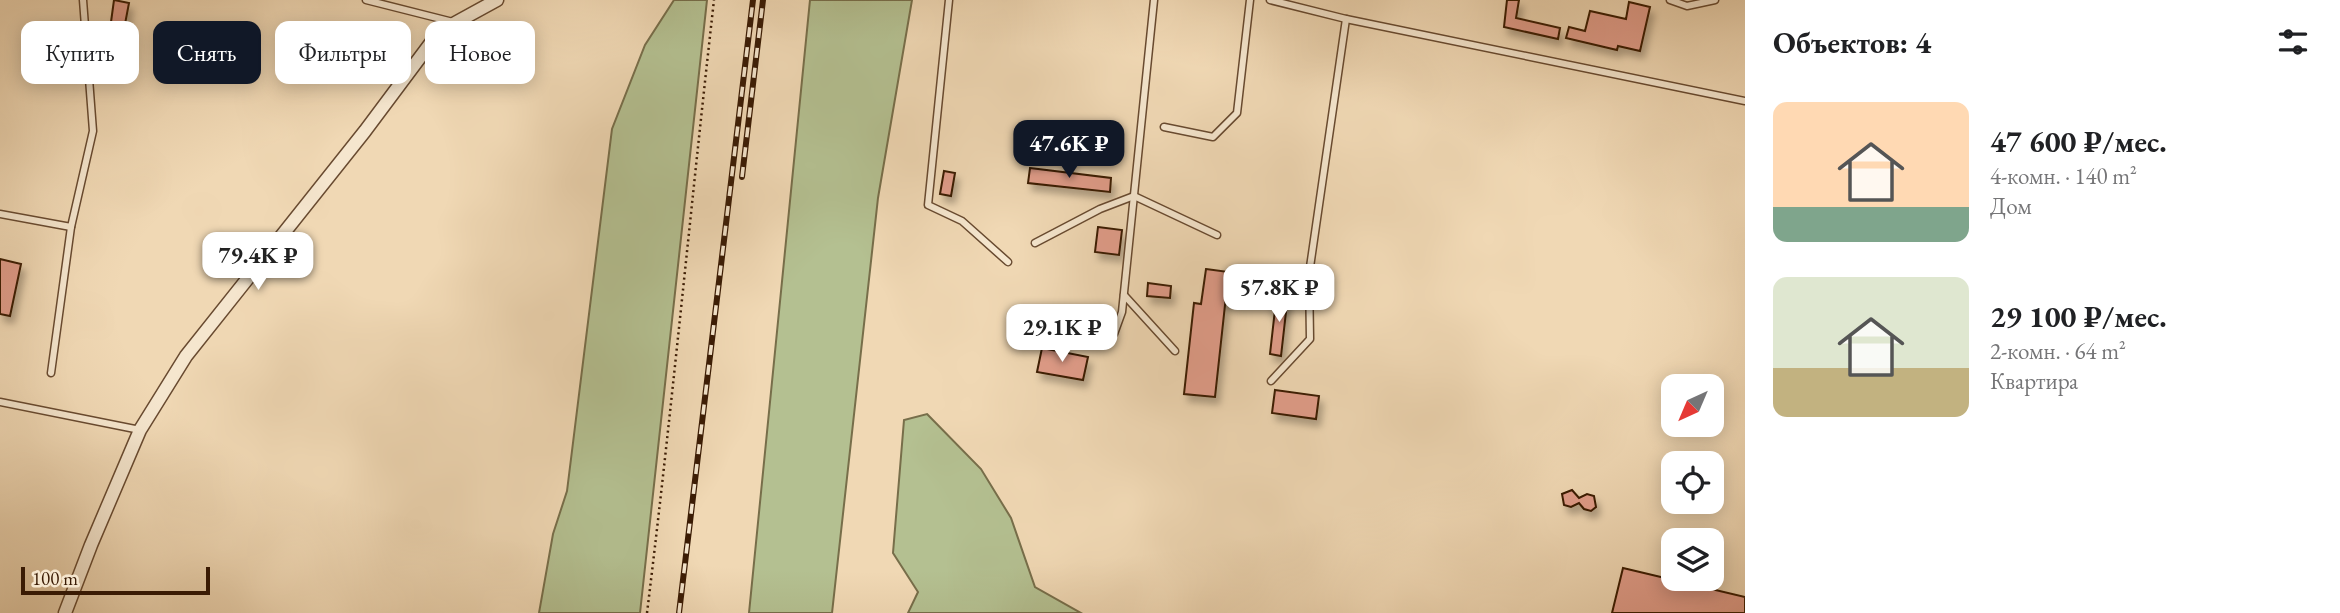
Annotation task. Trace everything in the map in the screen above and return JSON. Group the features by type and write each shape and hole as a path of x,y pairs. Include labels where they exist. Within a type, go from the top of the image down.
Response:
{"street":[{"path":"459,21 496,0"},
{"path":"65,613 140,430 187,356 425,51"}],"lane":[{"path":"51,373 71,227 93,131 83,0"},
{"path":"366,0 447,21"},
{"path":"949,0 928,205 961,221 1009,262"},
{"path":"1051,331 1093,339 1114,334 1122,312 1154,0"},
{"path":"1164,127 1213,137 1237,113 1250,0"},
{"path":"1270,0 1346,19 1745,101"},
{"path":"1670,0 1687,6 1715,0"},
{"path":"1271,381 1310,339 1309,274 1346,19"},
{"path":"1035,243 1100,209 1134,196 1217,235"},
{"path":"0,214 71,227"},
{"path":"1124,295 1175,351"},
{"path":"0,402 140,430"}],"path":[{"path":"647,613 669,433 688,229 714,0"}],"green space":[{"path":"674,0 707,0 640,613 539,613 553,534 567,491 612,129 645,45"},
{"path":"810,0 912,0 878,198 832,613 749,613"},
{"path":"927,414 981,469 1011,518 1035,587 1081,613 908,613 918,592 893,553 904,420"}],"building":[{"path":"114,0 129,3 126,21 111,21"},
{"path":"1507,0 1519,0 1516,18 1560,28 1558,39 1504,27"},
{"path":"1629,2 1650,7 1640,51 1618,46 1617,50 1566,38 1569,27 1585,31 1590,11 1626,19"},
{"path":"1030,168 1111,178 1110,192 1028,183"},
{"path":"944,171 955,173 951,196 940,194"},
{"path":"1098,227 1122,230 1119,255 1095,252"},
{"path":"0,259 21,264 10,316 0,314"},
{"path":"1206,269 1236,273 1233,297 1226,296 1215,397 1184,394 1194,303 1201,304"},
{"path":"1148,283 1171,286 1170,298 1147,296"},
{"path":"1277,292 1288,294 1281,356 1270,354"},
{"path":"1042,348 1088,357 1083,380 1037,372"},
{"path":"1275,390 1319,396 1316,419 1272,413"},
{"path":"1572,490 1579,498 1587,494 1594,496 1596,507 1591,511 1584,509 1579,503 1571,507 1564,505 1562,494"},
{"path":"1623,568 1661,577 1661,591 1720,591 1745,597 1745,613 1612,613"}],"railway":[{"path":"679,613 753,0"},
{"path":"742,177 763,0"}]}
